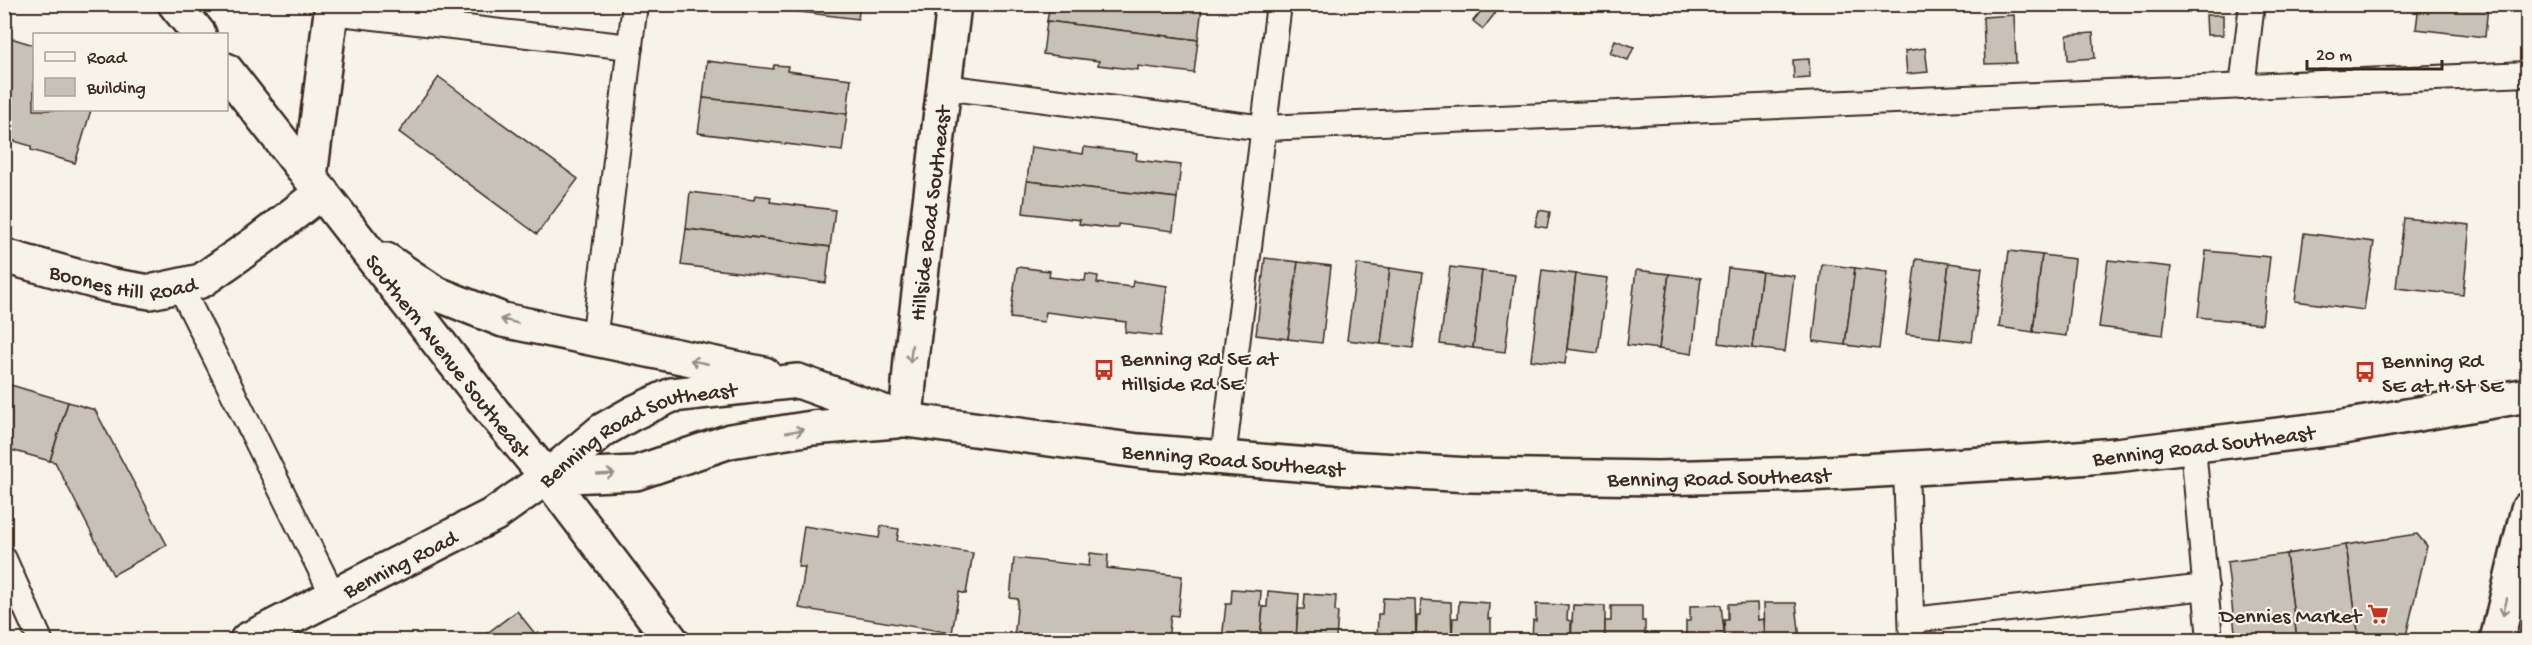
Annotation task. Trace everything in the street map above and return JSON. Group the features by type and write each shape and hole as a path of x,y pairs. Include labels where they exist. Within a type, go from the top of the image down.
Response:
{"main road":[{"path":"175,4 198,33"},
{"name":"Hillside Road Southeast","path":"906,420 910,359 954,4"},
{"path":"316,185 332,8"},
{"name":"Southern Avenue Southeast","path":"228,73 493,412 547,477 671,640"},
{"name":"Boones Hill Road","path":"4,256 108,285 150,292 201,281 257,242 316,185"},
{"path":"362,244 435,293 503,320 798,381"},
{"name":"Benning Road Southeast","path":"547,477 603,430 672,395 798,381 906,420 1139,452 1346,468 1470,474 1658,478 1808,474 2038,461 2193,446 2418,415 2528,395"},
{"name":"Benning Road Southeast","path":"547,477 636,472 730,441 812,428 906,420"},
{"name":"Benning Road","path":"247,640 470,528 495,514 547,477"},
{"path":"2497,640 2528,509"}],"lane":[{"path":"594,340 635,4"},
{"path":"1223,458 1279,4"},
{"path":"2242,87 2252,4"},
{"path":"332,8 630,47"},
{"path":"944,87 1264,128 2528,74"},
{"path":"180,285 334,597"},
{"path":"2193,446 2210,640"},
{"path":"1906,469 1912,630 2206,587"},
{"path":"4,559 40,640"}],"building":[{"path":"735,4 860,4 858,19"},
{"path":"1050,4 1184,4 1202,7 1198,40 1047,21"},
{"path":"2419,4 2488,5 2485,37 2416,29"},
{"path":"1486,5 1496,12 1483,29 1473,21"},
{"path":"2014,15 2016,63 1985,64 1983,17"},
{"path":"2206,15 2223,15 2223,35 2207,35"},
{"path":"1047,21 1198,40 1194,73 1138,66 1138,70 1098,65 1099,61 1043,54"},
{"path":"2093,33 2095,58 2068,60 2067,35"},
{"path":"4,36 33,45 33,111 91,111 75,163 31,150 31,146 4,138"},
{"path":"1615,40 1634,47 1628,60 1610,53"},
{"path":"1925,48 1928,72 1907,74 1905,51"},
{"path":"1809,59 1810,78 1794,79 1793,60"},
{"path":"707,61 773,69 774,65 788,66 787,71 851,79 847,114 703,98"},
{"path":"439,77 578,179 537,234 399,132"},
{"path":"703,98 847,114 842,151 698,133"},
{"path":"1031,147 1083,154 1084,147 1137,153 1136,160 1181,165 1177,198 1027,181"},
{"path":"1027,181 1177,198 1173,231 1118,224 1118,228 1109,228 1079,224 1080,220 1023,213"},
{"path":"690,192 754,200 755,195 771,197 770,202 835,210 830,247 686,229"},
{"path":"1539,210 1550,212 1547,228 1535,226"},
{"path":"2404,218 2470,225 2463,295 2396,288"},
{"path":"686,229 830,247 826,283 681,265"},
{"path":"2304,233 2374,242 2364,310 2295,301"},
{"path":"2009,251 2042,255 2033,332 1999,327"},
{"path":"2206,251 2270,257 2262,324 2198,317"},
{"path":"2042,255 2075,259 2066,336 2033,332"},
{"path":"1265,258 1298,262 1288,339 1256,335"},
{"path":"1916,259 1949,263 1940,338 1906,334"},
{"path":"2108,260 2171,267 2163,335 2099,327"},
{"path":"1298,262 1331,266 1322,343 1288,339"},
{"path":"1949,263 1982,268 1972,342 1940,338"},
{"path":"1357,264 1390,268 1381,344 1347,340"},
{"path":"1822,264 1855,268 1845,345 1813,341"},
{"path":"1017,267 1050,271 1049,277 1085,281 1086,274 1098,276 1097,283 1132,287 1133,281 1167,286 1161,336 1125,332 1126,322 1046,312 1044,322 1010,318"},
{"path":"1450,267 1482,271 1473,348 1440,344"},
{"path":"1390,268 1423,273 1413,348 1381,344"},
{"path":"1728,268 1762,272 1752,348 1719,343"},
{"path":"1855,268 1888,272 1879,349 1845,345"},
{"path":"1542,270 1576,274 1565,364 1531,360"},
{"path":"1636,270 1669,274 1659,349 1627,345"},
{"path":"1482,271 1515,275 1505,352 1473,348"},
{"path":"1762,272 1794,276 1785,352 1752,348"},
{"path":"1576,274 1608,278 1598,353 1567,349"},
{"path":"1669,274 1701,278 1692,354 1659,349"},
{"path":"4,383 68,402 50,461 4,448"},
{"path":"68,402 95,410 167,545 113,575 55,462 50,461"},
{"path":"804,526 879,538 881,526 899,529 897,541 973,553 966,594 959,592 952,633 799,608 805,567 798,567"},
{"path":"2417,534 2427,546 2405,640 2359,640 2346,545"},
{"path":"2346,545 2359,640 2297,640 2286,554"},
{"path":"1090,553 1108,555 1107,568 1182,576 1178,616 1171,615 1168,640 1014,640 1018,599 1010,598 1014,558 1089,566"},
{"path":"2286,554 2297,640 2236,640 2227,562"},
{"path":"1232,589 1261,591 1260,606 1263,607 1260,640 1222,640 1226,604 1231,604"},
{"path":"1268,591 1299,594 1296,640 1260,640 1263,607 1267,607"},
{"path":"1305,594 1336,596 1335,611 1338,612 1336,640 1296,640 1298,609 1304,609"},
{"path":"1383,598 1415,599 1416,640 1377,640 1378,614 1382,614"},
{"path":"1421,600 1451,602 1452,640 1416,640 1417,616 1420,616"},
{"path":"1459,601 1489,603 1488,619 1491,619 1491,640 1452,640 1453,618 1458,618"},
{"path":"1757,603 1758,620 1764,619 1765,640 1725,640 1724,620 1728,620 1728,604"},
{"path":"1764,603 1796,603 1800,640 1765,640"},
{"path":"1536,604 1568,605 1567,620 1571,621 1571,640 1532,640 1533,620 1536,621"},
{"path":"1573,605 1605,606 1605,640 1571,640"},
{"path":"1721,605 1725,640 1686,640 1686,621 1690,621 1690,606"},
{"path":"1611,606 1642,606 1645,640 1605,640 1605,621 1611,621"},
{"path":"517,611 540,640 478,640"}],"place":[{"name":"Benning Rd SE at Hillside Rd SE","path":"1104,370"},
{"name":"Benning Rd SE at H St SE","path":"2365,372"},
{"name":"Dennies Market","path":"2378,614"}]}
